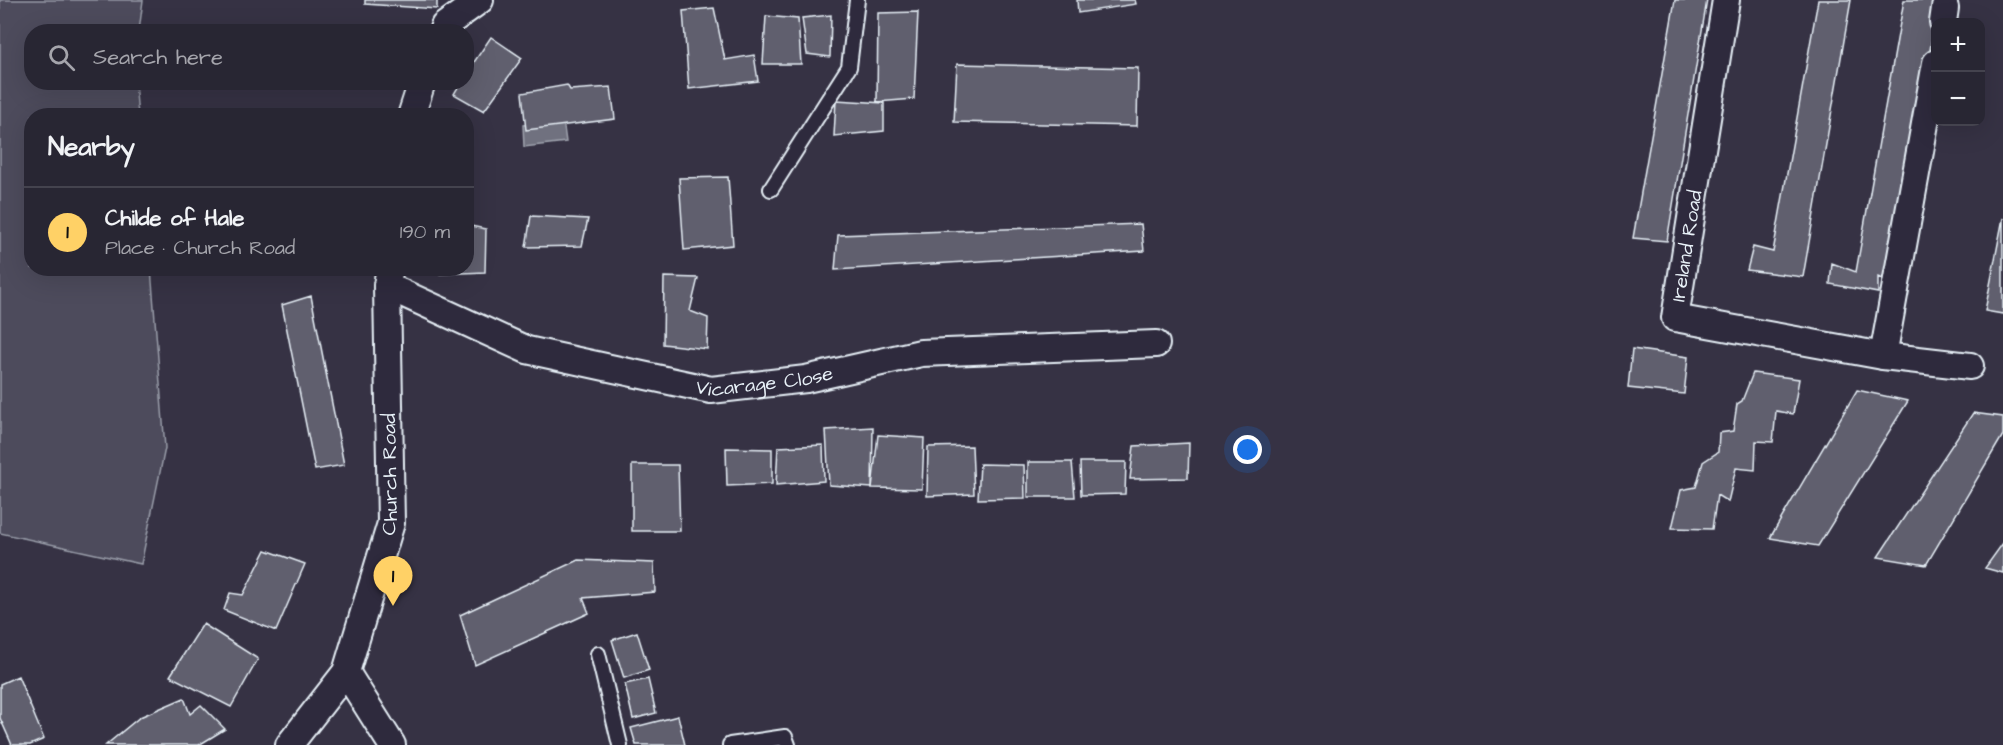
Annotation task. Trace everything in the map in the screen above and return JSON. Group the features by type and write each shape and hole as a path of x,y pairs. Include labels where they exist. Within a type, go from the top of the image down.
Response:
{"street":[{"path":"447,24 480,0"},
{"name":"Ireland Road","path":"1726,0 1675,318 1883,356 1970,366"},
{"path":"1883,356 1933,72"},
{"path":"414,108 419,90"},
{"name":"Vicarage Close","path":"388,277 527,350 711,390 806,379 921,353 1156,344"},
{"name":"Church Road","path":"289,745 346,672 391,523 388,277"},
{"path":"346,672 392,745"}],"lane":[{"path":"771,189 849,67 857,0"},
{"path":"598,654 620,745"},
{"path":"730,745 785,737 788,745"}],"shaded area":[{"path":"0,0 143,0 140,24 24,24 24,90 136,90 137,108 24,108 24,276 152,276 165,448 141,564 0,533"}],"water":[{"path":"563,120 566,142 524,147 523,125"}],"building":[{"path":"365,0 437,0 437,9 365,4"},
{"path":"1077,0 1135,0 1136,4 1078,13"},
{"path":"1675,0 1707,0 1667,241 1633,238"},
{"path":"1818,0 1851,0 1803,277 1747,270 1753,247 1773,252"},
{"path":"1904,0 1939,0 1936,18 1931,18 1931,44 1888,281 1878,277 1878,293 1830,284 1832,263 1856,272"},
{"path":"714,8 725,60 754,55 758,81 689,89 683,11"},
{"path":"918,12 914,99 877,102 878,13"},
{"path":"831,15 830,57 807,54 802,18"},
{"path":"766,16 798,19 801,64 763,64"},
{"path":"491,37 522,58 484,111 454,94 456,90 474,90 474,62"},
{"path":"957,64 1138,68 1137,126 954,122"},
{"path":"567,85 570,90 611,87 615,119 526,130 522,93"},
{"path":"836,100 884,103 884,131 834,136"},
{"path":"728,177 733,245 684,250 679,178"},
{"path":"531,216 588,219 582,246 526,247"},
{"path":"2003,218 2003,314 1985,311"},
{"path":"1141,224 1144,251 835,270 838,235"},
{"path":"474,227 486,229 485,272 474,272"},
{"path":"664,277 698,278 690,311 708,318 707,349 663,344"},
{"path":"311,296 344,465 315,470 282,305"},
{"path":"1632,349 1688,357 1684,394 1628,388"},
{"path":"1753,373 1799,379 1793,414 1776,411 1773,442 1756,441 1755,470 1736,468 1728,502 1717,495 1712,529 1672,528 1681,490 1696,487 1703,462 1718,452 1719,433 1733,431 1737,404 1742,401"},
{"path":"1857,390 1908,401 1818,546 1770,538"},
{"path":"1973,413 2003,417 2003,435 1926,565 1878,557"},
{"path":"873,427 872,488 829,485 826,430"},
{"path":"878,435 924,438 922,489 872,488"},
{"path":"1189,443 1188,478 1130,479 1134,446"},
{"path":"823,445 824,481 776,485 778,447"},
{"path":"972,446 974,494 927,496 928,447"},
{"path":"726,448 772,449 772,484 727,486"},
{"path":"1028,462 1072,462 1075,497 1028,497"},
{"path":"1080,462 1126,462 1125,494 1081,495"},
{"path":"980,464 1024,465 1025,498 978,499"},
{"path":"632,465 678,465 680,531 632,531"},
{"path":"2003,543 2003,573 1985,568"},
{"path":"266,550 305,564 276,631 224,610 230,593 243,595"},
{"path":"578,560 654,563 655,592 583,598 589,613 475,665 460,615"},
{"path":"203,624 258,659 231,707 170,676"},
{"path":"637,632 649,670 624,678 612,640"},
{"path":"18,676 44,739 30,745 12,745 0,718 0,684"},
{"path":"648,679 656,713 633,719 625,684"},
{"path":"184,698 190,714 201,705 225,729 199,745 106,745 140,717"},
{"path":"678,716 685,745 636,745 631,728"}],"place":[{"name":"Childe of Hale","path":"393,606"}]}
